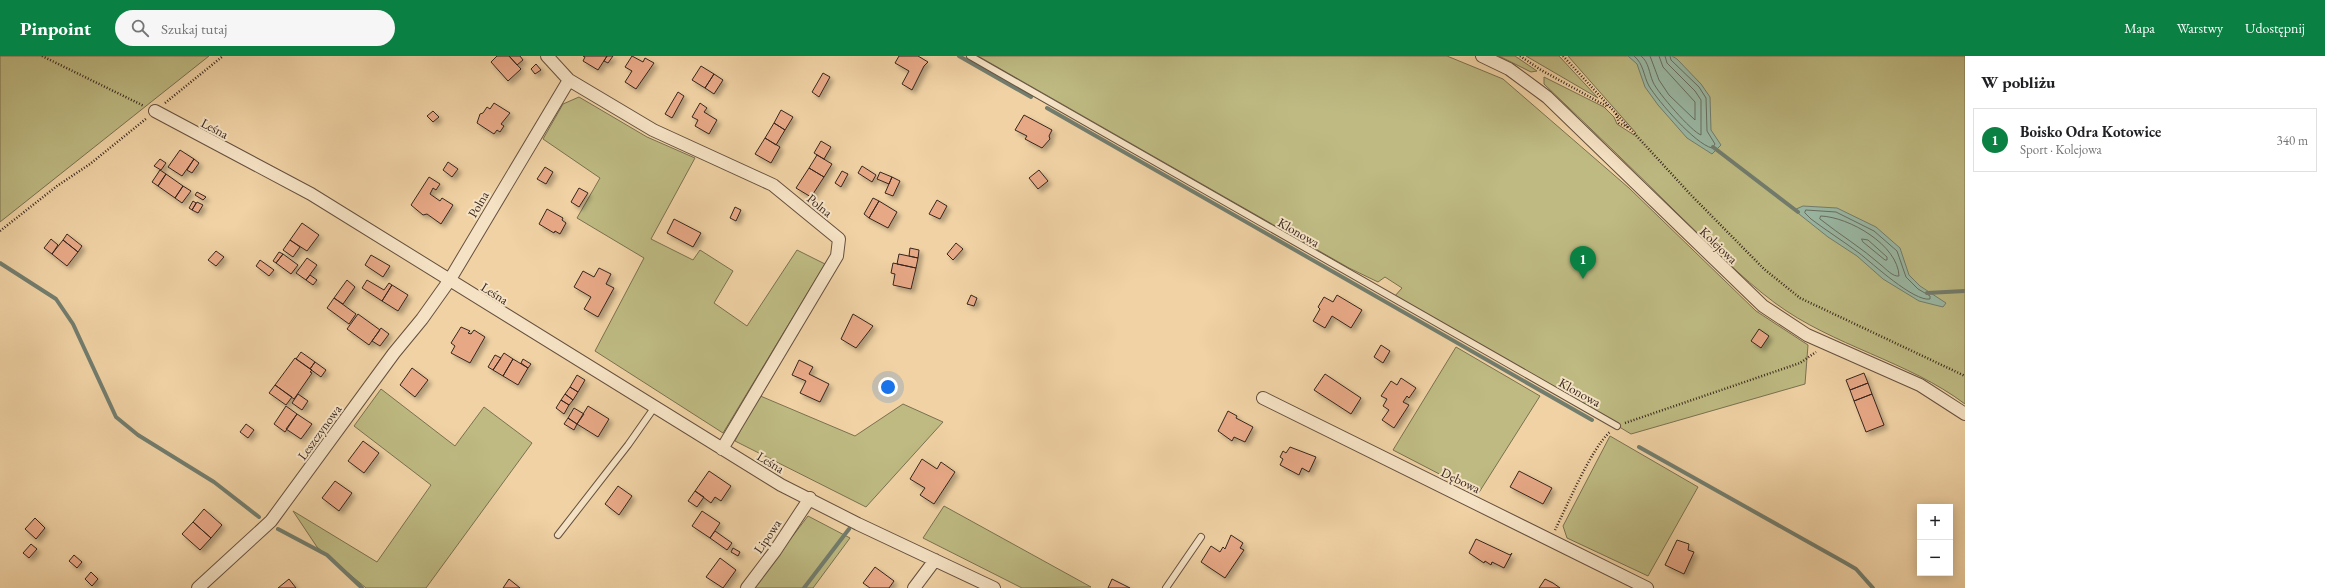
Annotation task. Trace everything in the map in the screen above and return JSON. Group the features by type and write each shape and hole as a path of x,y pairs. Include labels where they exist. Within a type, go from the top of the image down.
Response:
{"street":[{"name":"Polna","path":"547,56 569,80 653,130 773,185 839,239 837,256 722,449"},
{"name":"Kolejowa","path":"1482,56 1509,69 1548,97 1763,306 1807,335 1920,385 1965,414"},
{"name":"Polna","path":"449,281 569,80"},
{"name":"Leśna","path":"155,111 311,194 654,408 781,485 810,498 858,524 994,588"},
{"name":"Leszczynowa","path":"198,588 271,521 449,281"},
{"name":"Dębowa","path":"1262,398 1550,539 1646,588"},
{"name":"Lipowa","path":"747,588 775,551 810,498"},
{"path":"914,588 935,560"}],"lane":[{"name":"Klonowa","path":"970,56 1617,426"},
{"path":"558,535 628,445 654,408"},
{"path":"1166,588 1201,537"}],"path":[{"path":"42,56 155,111"},
{"path":"0,231 56,186 90,164 223,56"},
{"path":"1520,56 1540,70 1610,108"},
{"path":"1564,56 1691,195 1764,269 1800,298 1965,376"},
{"path":"1550,539 1604,437 1617,426 1800,363 1812,357 1824,342"}],"shaded area":[{"path":"0,56 209,56 0,222"},
{"path":"978,56 1447,56 1503,79 1629,188 1756,311 1808,345 1805,384 1631,434 1525,370 1394,297 1402,288 1385,277 1378,282 1349,268"},
{"path":"1499,56 1515,56 1537,71 1531,72"},
{"path":"1526,56 1559,56 1598,98"},
{"path":"1568,56 1965,56 1965,404 1943,389 1919,376 1846,343 1797,318 1749,282 1544,84 1544,77 1604,107 1614,117 1617,124 1634,135 1636,133"},
{"path":"579,97 647,137 695,158 651,239 693,260 700,250 733,271 714,303 747,326 797,250 825,264 723,433 595,351 644,258 577,218 600,178 543,139 563,104"},
{"path":"1456,347 1540,396 1478,494 1393,450"},
{"path":"381,389 455,446 484,407 532,443 426,588 366,588 317,547 293,511 377,562 431,485 354,426"},
{"path":"758,395 855,436 903,404 943,422 866,507 735,441"},
{"path":"1610,436 1698,487 1648,576 1567,538 1563,526"},
{"path":"944,506 1091,587 1022,588 923,538"},
{"path":"808,516 850,538 813,588 753,588"}],"water":[{"path":"1628,56 1672,56 1677,59 1701,84 1710,97 1711,130 1721,145 1712,154 1687,138 1658,105 1645,87 1637,64"},
{"path":"1803,206 1837,208 1876,227 1900,248 1909,275 1920,286 1946,303 1943,307 1919,301 1883,279 1857,256 1828,237 1794,210"}],"building":[{"path":"497,56 509,56 521,69 508,81 491,62"},
{"path":"509,56 520,56 523,60 517,65"},
{"path":"583,56 607,56 598,70 583,61 585,57"},
{"path":"607,56 613,56 608,63 604,61"},
{"path":"632,56 643,62 645,58 654,63 636,89 625,82 632,71 625,67"},
{"path":"899,56 918,56 928,62 924,66 912,90 902,84 909,71 895,63"},
{"path":"536,64 541,70 535,74 531,69"},
{"path":"701,66 714,74 705,88 692,80"},
{"path":"823,73 830,77 819,97 812,92"},
{"path":"714,74 723,80 714,94 705,88"},
{"path":"678,92 684,96 672,118 665,114"},
{"path":"494,103 510,113 501,124 504,126 500,132 497,130 494,134 477,123 480,114 483,113 487,107 490,109"},
{"path":"700,103 707,108 704,112 717,120 709,134 695,126 698,120 692,117"},
{"path":"781,110 793,117 785,130 774,123"},
{"path":"433,111 439,117 433,122 427,116"},
{"path":"1024,115 1052,130 1049,136 1050,139 1042,148 1025,139 1027,136 1015,130"},
{"path":"774,123 785,130 776,145 765,138"},
{"path":"765,138 780,147 771,163 755,154"},
{"path":"821,141 831,147 824,159 814,153"},
{"path":"180,150 194,159 182,176 168,167"},
{"path":"817,155 832,164 824,177 809,168"},
{"path":"160,159 166,163 161,170 154,166"},
{"path":"194,159 199,163 192,173 187,170"},
{"path":"448,162 458,169 452,177 443,170"},
{"path":"862,166 876,175 872,182 858,173"},
{"path":"545,167 553,172 546,184 537,179"},
{"path":"809,168 824,177 811,197 796,188"},
{"path":"160,170 166,174 158,186 152,182"},
{"path":"1039,170 1048,181 1038,189 1029,178"},
{"path":"842,171 848,174 841,187 835,183"},
{"path":"880,172 892,177 889,184 877,179"},
{"path":"166,174 183,186 175,198 158,186"},
{"path":"429,177 440,184 436,190 433,188 430,194 440,201 442,198 453,205 441,224 427,214 423,215 411,205"},
{"path":"892,177 900,181 893,196 885,193"},
{"path":"183,186 191,191 182,203 175,198"},
{"path":"579,188 588,193 579,207 571,202"},
{"path":"197,192 206,197 203,200 195,195"},
{"path":"873,198 879,201 869,218 864,214"},
{"path":"937,200 947,206 940,219 929,214"},
{"path":"193,201 196,203 192,210 189,208"},
{"path":"879,201 897,212 888,228 869,218"},
{"path":"197,202 203,205 198,213 192,210"},
{"path":"735,207 741,210 736,221 730,218"},
{"path":"547,209 563,218 562,220 566,223 560,234 555,231 554,233 539,224"},
{"path":"674,219 701,233 693,247 667,233"},
{"path":"302,223 319,235 307,251 290,240"},
{"path":"67,234 82,246 78,252 63,240"},
{"path":"51,239 58,245 52,254 44,248"},
{"path":"63,240 78,252 67,266 52,254"},
{"path":"290,240 300,247 293,257 283,250"},
{"path":"956,243 963,249 953,260 947,254"},
{"path":"910,248 919,250 918,258 909,256"},
{"path":"216,251 224,257 216,266 208,260"},
{"path":"279,252 283,254 276,263 273,261"},
{"path":"283,254 298,265 291,274 276,263"},
{"path":"899,254 918,258 916,268 897,264"},
{"path":"371,255 390,266 383,277 365,265"},
{"path":"307,258 317,265 306,280 296,273"},
{"path":"260,260 274,270 269,276 256,266"},
{"path":"893,263 916,268 911,289 893,285 895,274 891,273"},
{"path":"599,268 611,274 606,284 614,288 598,317 584,309 591,297 574,287 583,271 594,277"},
{"path":"310,275 317,280 313,285 306,280"},
{"path":"347,280 355,287 343,304 334,298"},
{"path":"367,280 384,290 389,283 392,285 382,301 362,288"},
{"path":"392,285 408,295 398,311 382,301"},
{"path":"971,295 977,298 974,306 967,304"},
{"path":"1337,295 1362,310 1351,328 1332,316 1325,328 1313,321 1320,309 1318,307 1324,297 1333,302"},
{"path":"334,298 356,314 349,324 327,308"},
{"path":"358,314 380,330 369,345 347,329"},
{"path":"853,314 873,326 856,348 841,339"},
{"path":"461,327 470,331 468,333 471,334 474,330 485,337 470,363 451,353 455,346 451,343"},
{"path":"381,328 389,334 380,346 372,341"},
{"path":"1759,329 1769,336 1761,348 1751,341"},
{"path":"1381,345 1390,351 1383,363 1374,357"},
{"path":"301,352 315,362 310,369 296,359"},
{"path":"504,353 513,359 503,376 493,370"},
{"path":"495,355 501,358 493,370 488,367"},
{"path":"295,358 312,370 310,372 312,373 294,399 275,385"},
{"path":"513,359 528,368 518,385 503,376"},
{"path":"523,359 531,364 528,368 521,363"},
{"path":"799,360 813,367 809,374 829,384 820,402 800,393 806,381 792,375"},
{"path":"315,362 326,370 321,377 310,369"},
{"path":"412,368 428,380 415,397 400,385"},
{"path":"1864,373 1868,383 1850,390 1846,380"},
{"path":"1325,374 1361,398 1351,414 1314,390"},
{"path":"577,375 585,380 578,392 570,387"},
{"path":"1401,378 1416,388 1409,398 1407,396 1403,402 1409,405 1394,428 1382,420 1389,410 1383,406 1387,399 1381,396 1391,381 1397,385"},
{"path":"1868,383 1872,394 1854,401 1850,390"},
{"path":"275,385 292,397 286,405 269,393"},
{"path":"570,387 578,392 573,400 565,394"},
{"path":"298,394 308,401 302,410 292,403"},
{"path":"565,394 573,400 569,405 561,400"},
{"path":"1872,394 1884,425 1866,432 1854,401"},
{"path":"561,400 569,405 564,414 556,408"},
{"path":"286,406 297,414 285,432 274,424"},
{"path":"588,406 609,419 598,437 577,424"},
{"path":"574,408 584,414 577,424 568,418"},
{"path":"1228,411 1237,416 1236,418 1253,427 1245,442 1234,437 1232,441 1218,431"},
{"path":"297,414 312,424 301,439 286,429"},
{"path":"568,418 577,424 574,430 564,424"},
{"path":"246,424 254,430 248,438 240,432"},
{"path":"363,441 379,453 364,473 348,461"},
{"path":"1290,447 1316,457 1309,472 1302,468 1299,475 1280,465 1283,459 1280,457 1283,451 1286,453"},
{"path":"922,459 937,469 941,462 955,472 934,504 920,495 925,488 910,479"},
{"path":"709,471 731,486 721,501 715,497 711,503 695,491"},
{"path":"1519,471 1552,488 1543,504 1510,487"},
{"path":"335,481 352,493 339,511 322,498"},
{"path":"618,486 632,496 619,515 605,504"},
{"path":"695,491 704,497 697,507 688,501"},
{"path":"204,509 222,525 211,538 193,522"},
{"path":"702,511 720,523 710,538 692,526"},
{"path":"35,518 45,528 36,539 25,529"},
{"path":"193,522 211,538 200,550 182,534"},
{"path":"715,531 732,543 727,550 710,538"},
{"path":"1231,535 1243,543 1240,548 1244,550 1225,578 1201,562 1211,546 1220,552 1223,547 1225,549"},
{"path":"1476,539 1510,555 1512,553 1504,568 1492,562 1491,565 1485,561 1484,563 1469,553"},
{"path":"1677,540 1689,544 1688,550 1694,552 1684,574 1665,565"},
{"path":"31,544 37,549 29,558 23,553"},
{"path":"733,548 740,552 738,556 731,552"},
{"path":"74,555 82,562 77,568 69,561"},
{"path":"720,558 736,570 723,588 706,577"},
{"path":"875,567 894,581 889,588 870,588 863,583"},
{"path":"91,572 98,579 92,586 85,579"},
{"path":"289,579 296,588 278,588"},
{"path":"509,579 520,588 503,588"},
{"path":"1112,579 1130,588 1108,588"},
{"path":"1545,579 1553,583 1560,588 1539,588"}],"waterway":[{"path":"959,56 1031,97"},
{"path":"1047,108 1592,420"},
{"path":"1713,147 1798,212"},
{"path":"0,263 56,299 73,324 116,417 138,435 214,482 259,517"},
{"path":"1927,293 1965,291"},
{"path":"1639,447 1856,569 1873,588"},
{"path":"278,529 327,555 362,588"},
{"path":"804,588 849,529"}],"place":[{"name":"Boisko Odra Kotowice","path":"1583,279"}]}
